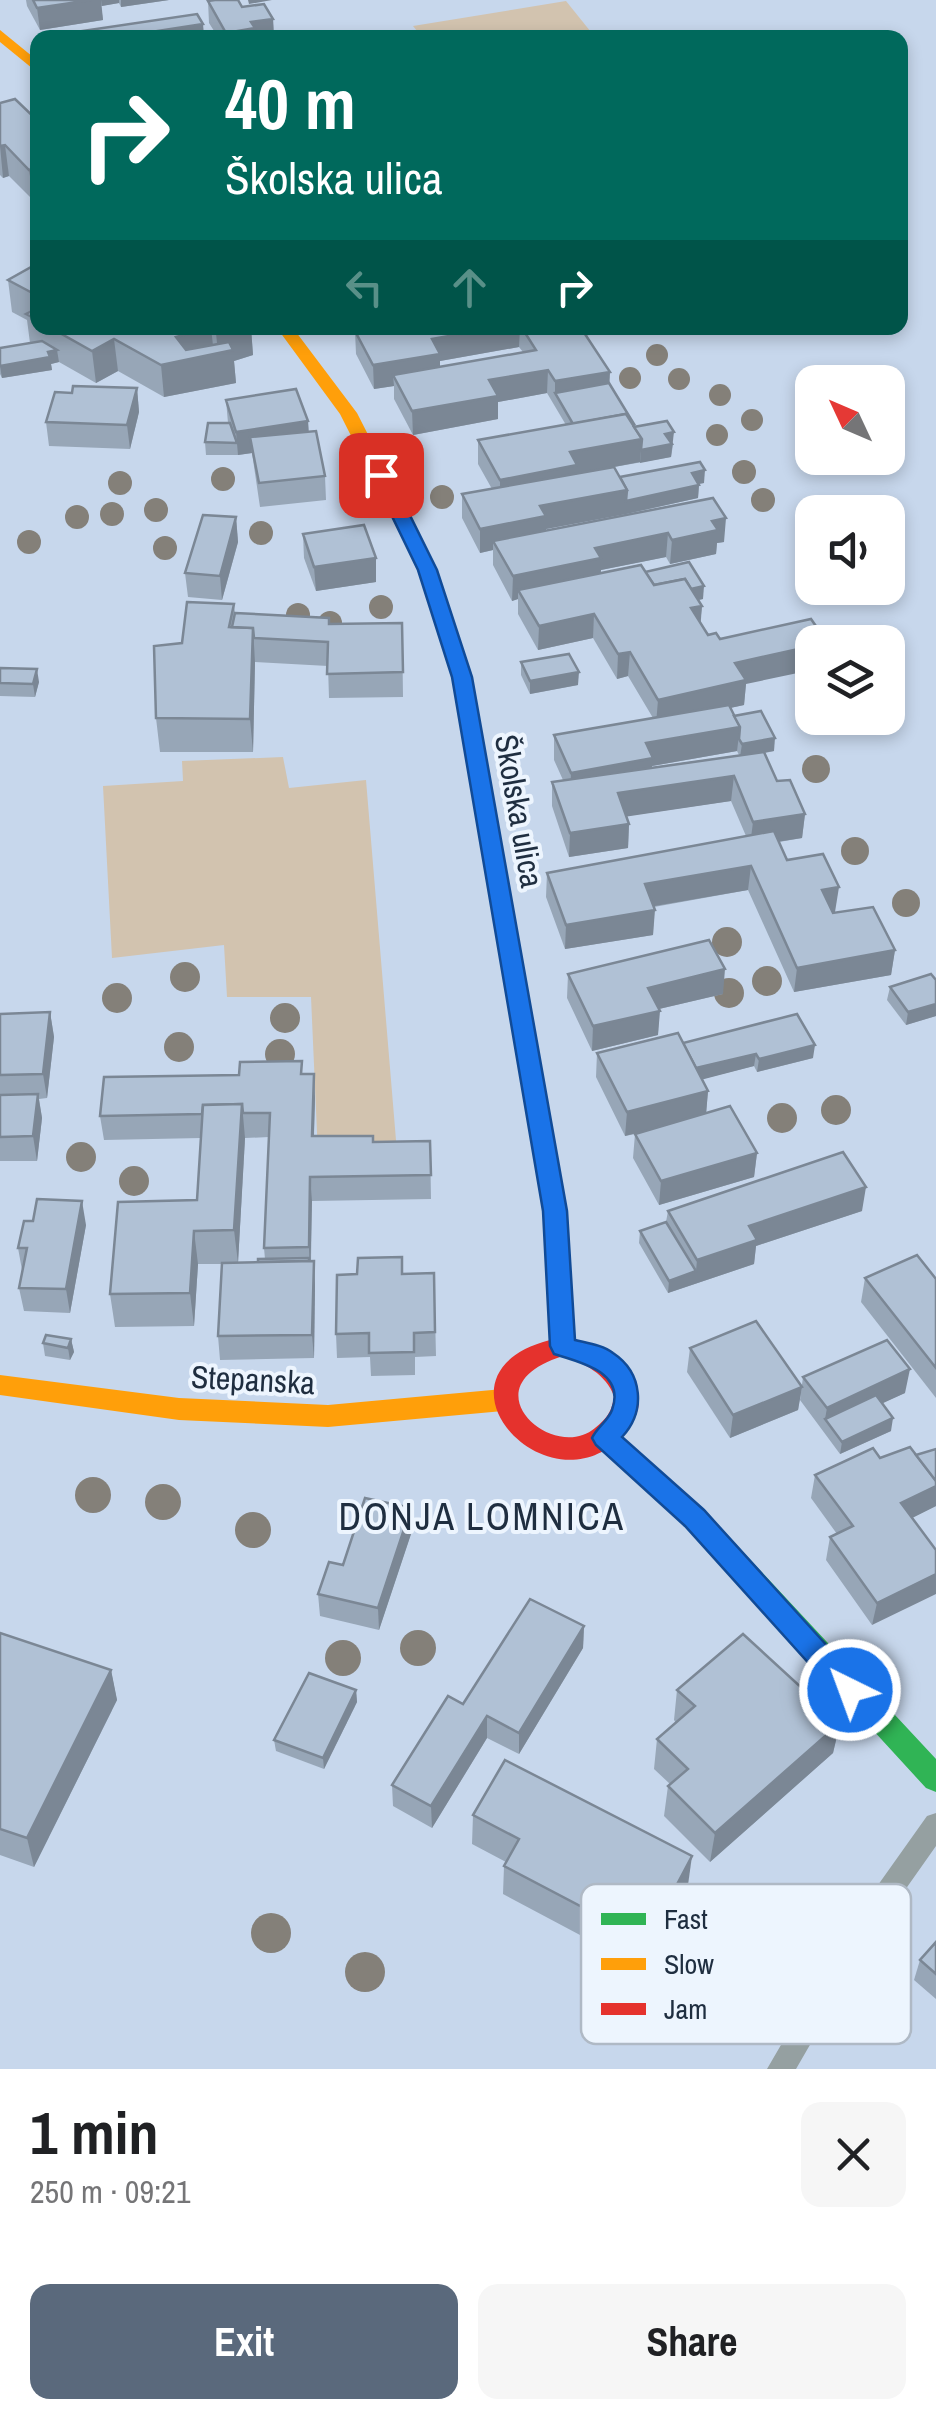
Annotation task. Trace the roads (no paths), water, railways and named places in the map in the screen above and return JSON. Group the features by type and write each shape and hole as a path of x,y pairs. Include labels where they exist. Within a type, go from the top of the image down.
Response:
{"street":[{"path":"0,34 30,62"},
{"name":"Školska ulica","path":"291,335 348,414 398,506 428,570 462,677 555,1211 563,1346"},
{"path":"563,1346 602,1358 616,1371 626,1388 626,1406 605,1438 562,1449 522,1434 509,1418 503,1400 505,1384 513,1369 544,1349 563,1346"},
{"name":"Stepanska","path":"0,1385 179,1409 328,1416 503,1400"},
{"path":"605,1438 694,1518 936,1779"}],"lane":[{"path":"894,1884 936,1825"},
{"path":"781,2069 796,2044"}],"district":[{"name":"DONJA LOMNICA","path":"482,1517"}]}
